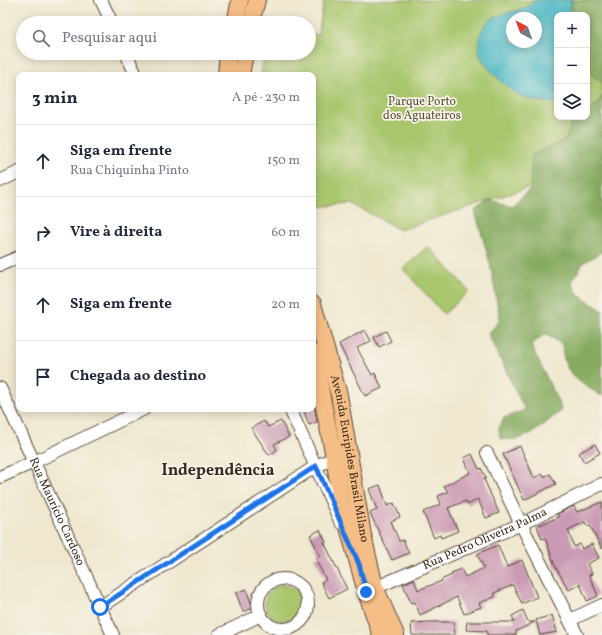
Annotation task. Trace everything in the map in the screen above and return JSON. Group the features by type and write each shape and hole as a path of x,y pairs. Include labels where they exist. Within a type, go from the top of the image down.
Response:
{"main road":[{"path":"237,16 240,0"},
{"path":"253,16 257,0"},
{"path":"230,60 234,72"},
{"path":"236,72 242,60"},
{"name":"Avenida Euripides Brasil Milano","path":"317,332 339,395 341,455"},
{"name":"Avenida Euripides Brasil Milano","path":"316,364 341,455 359,564 371,590 396,635"},
{"name":"Avenida Euripides Brasil Milano","path":"349,502 382,635"}],"street":[{"path":"101,0 109,16"},
{"path":"129,60 135,72"},
{"path":"0,181 16,173"},
{"path":"0,265 16,258"},
{"name":"Rua Maurício Cardoso","path":"0,388 113,635"},
{"path":"0,477 138,412"},
{"path":"291,412 359,564"},
{"path":"487,453 520,524 577,635"},
{"path":"100,607 316,466 341,455"},
{"path":"316,466 349,502"},
{"name":"Rua Pedro Oliveira Palma","path":"371,590 520,524 602,484"},
{"path":"283,579 291,580 304,590 307,598 306,613 295,625 288,628 276,627 266,621 261,615 259,598 268,584 283,579"},
{"path":"570,620 602,604"},
{"path":"219,635 261,615"}],"green space":[{"name":"Parque Porto dos Aguateiros","path":"324,0 602,0 602,163 400,230 352,204 316,207 316,72 261,72 263,60 316,60 316,35 318,35"},
{"path":"571,0 602,0 602,83 590,73 590,12 573,12"},
{"path":"602,95 602,252 583,263 572,282 578,295 602,310 602,396 585,386 573,376 565,363 562,344 545,334 531,345 561,408 560,412 540,428 525,436 508,440 500,438 499,428 504,418 525,410 488,334 500,320 490,263 475,211 490,200 512,206 530,189 532,155 566,139 572,120 590,120 590,108 598,104"},
{"path":"428,246 469,291 444,314 403,269"},
{"path":"283,585 296,590 301,603 296,616 283,621 270,616 265,603 270,590"}],"water":[{"path":"535,0 572,0 569,12 554,12 554,103 525,98 516,93 492,72 480,55 478,46 483,28 494,17 506,13 506,48 542,48 542,12 511,12 524,8"}],"building":[{"path":"365,330 371,341 357,348 372,375 375,373 382,388 365,396 339,344"},
{"path":"386,331 391,341 379,347 374,337"},
{"path":"304,412 315,412 317,422 309,425"},
{"path":"264,421 268,427 281,421 289,437 274,444 277,450 269,455 251,428"},
{"path":"595,444 600,453 584,462 579,453"},
{"path":"520,446 534,478 542,474 544,477 550,474 556,484 524,500 503,454"},
{"path":"472,454 479,469 481,468 486,478 484,479 499,513 486,518 478,499 468,505 466,501 448,508 458,531 441,538 440,535 434,538 423,512 441,504 438,496 448,492 444,486 470,473 464,458"},
{"path":"380,485 387,506 394,503 400,517 391,521 399,541 403,540 409,553 392,560 370,513 377,510 369,489"},
{"path":"602,502 602,549 590,525 587,526 585,522 568,530 574,547 580,544 582,549 592,544 599,558 587,564 592,574 589,575 598,596 587,601 580,584 569,590 555,566 545,538 542,539 537,526 559,517 557,514 574,506 577,512"},
{"path":"320,530 326,542 324,542 347,589 329,598 321,582 326,580 315,558 320,556 310,535"},
{"path":"498,545 507,567 522,560 537,597 522,604 513,585 494,593 495,597 479,603 481,607 464,614 457,597 420,615 415,602 411,603 403,584 414,579 418,590 442,581 441,580 452,575 451,573 461,569 465,577 484,568 477,554"},
{"path":"246,589 253,608 243,612 236,593"},
{"path":"523,610 528,622 535,622 516,631 516,635 487,635 487,631 466,630 467,622 515,622 512,616"},
{"path":"552,615 557,632 540,635 536,620"},
{"path":"454,622 455,635 412,635 411,623"}],"district":[{"name":"Independência","path":"218,471"}],"route":[{"path":"100,607 316,466 359,564 366,592"}]}
